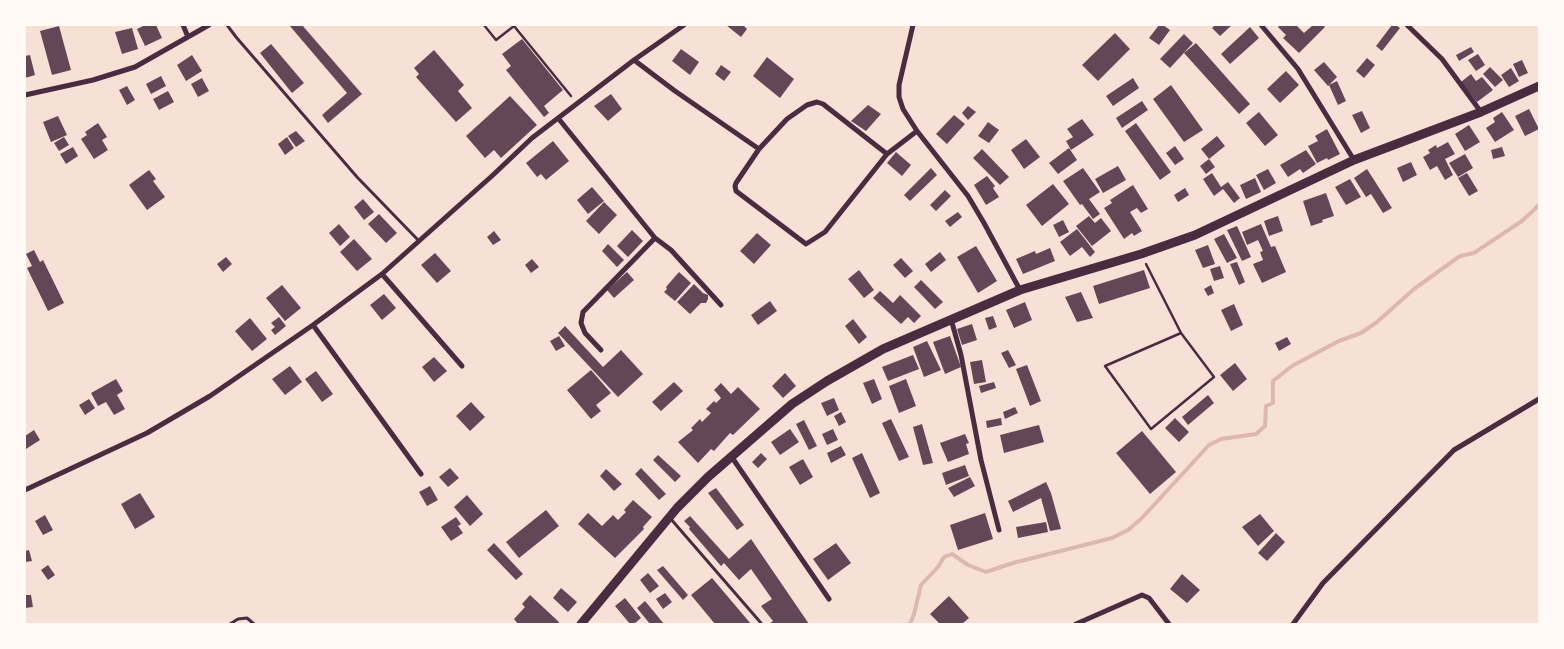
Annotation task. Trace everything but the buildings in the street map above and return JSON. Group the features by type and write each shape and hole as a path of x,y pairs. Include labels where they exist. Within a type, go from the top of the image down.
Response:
{"street":[{"path":"183,25 188,37"},
{"path":"25,96 93,80 134,67 209,25"},
{"path":"25,490 147,433 210,396 313,325 382,274 532,138 634,60 684,25"},
{"path":"913,25 899,84 899,98 903,109 968,196 1020,290"},
{"path":"1261,25 1298,69 1354,160"},
{"path":"1407,25 1442,59 1482,112"},
{"path":"634,60 759,150"},
{"path":"581,624 669,518 695,489 731,456 792,404 827,381 883,349 951,318 1020,290 1141,254 1195,235 1354,160 1482,112 1539,86"},
{"path":"887,154 823,104 817,102 806,105 787,119 759,150 736,183 736,191 806,244 825,232 887,154 917,130"},
{"path":"558,118 655,238 671,250 721,305"},
{"path":"601,350 584,333 581,322 584,312 655,238"},
{"path":"382,274 462,366"},
{"path":"951,318 961,355 981,460 998,530"},
{"path":"313,325 421,474"},
{"path":"1293,624 1323,582 1454,450 1539,399"},
{"path":"731,456 829,599"},
{"path":"1076,624 1142,596 1148,598 1169,624"}],"lane":[{"path":"228,25 236,37 357,177 419,240"},
{"path":"669,518 761,623"},
{"path":"230,624 238,619 247,618 254,624"}],"path":[{"path":"484,25 496,40 514,26 577,103"},
{"path":"1141,254 1181,333 1214,377 1151,429 1105,366 1181,333"}],"waterway":[{"path":"910,624 921,585 938,567 944,557 952,554 968,565 986,572 1013,563 1112,538 1128,530 1142,518 1209,445 1221,439 1256,434 1265,426 1266,406 1273,403 1273,381 1292,366 1339,341 1361,333 1377,322 1414,289 1460,256 1474,253 1522,221 1539,205"}]}
